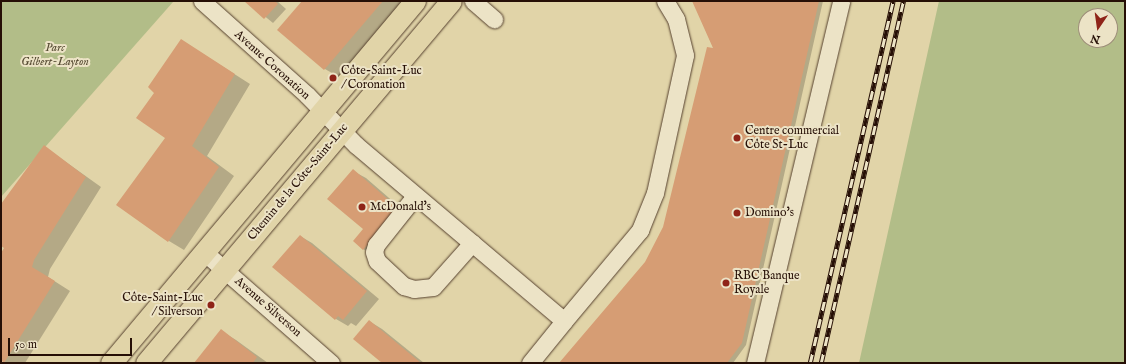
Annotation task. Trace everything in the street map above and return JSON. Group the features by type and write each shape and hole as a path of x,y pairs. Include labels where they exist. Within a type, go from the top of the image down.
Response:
{"main road":[{"path":"111,363 415,1"},
{"name":"Chemin de la Côte-Saint-Luc","path":"146,363 451,1"}],"street":[{"name":"Avenue Coronation","path":"202,1 323,110 343,129 356,145 564,321"},
{"path":"473,1 494,19"},
{"path":"530,363 640,230 655,193 686,55 676,19 665,1"},
{"path":"755,363 841,1"},
{"path":"415,196 376,245 374,252 377,261 404,286 414,289 433,287 472,242"},
{"name":"Avenue Silverson","path":"204,252 331,363"}],"green space":[{"name":"Parc Gilbert-Layton","path":"1,1 173,2 1,197"},
{"path":"939,1 1125,1 1125,363 859,363"}],"building":[{"path":"244,1 275,1 278,4 264,19"},
{"path":"302,1 383,1 324,70 277,30"},
{"name":"Centre commercial Côte St-Luc","path":"692,1 819,1 742,343 727,363 559,363 645,262 663,227 707,47 713,48"},
{"path":"181,39 235,74 192,146 219,167 168,242 116,205 165,138 136,118 154,93 148,87"},
{"path":"44,145 86,177 34,260 32,267 55,281 4,363 1,360 1,253 4,248 1,246 1,204"},
{"path":"353,169 399,209 363,250 353,241 363,229 327,199"},
{"path":"300,235 367,291 343,320 338,316 335,320 272,267"},
{"path":"369,320 421,363 382,363 353,339"},
{"path":"221,329 257,357 253,363 194,363"}],"railway":[{"path":"810,363 893,1"},
{"path":"821,363 903,1"}],"place":[{"name":"Côte-Saint-Luc / Coronation","path":"333,78"},
{"name":"Centre commercial Côte St-Luc","path":"737,138"},
{"name":"McDonald's","path":"362,207"},
{"name":"Domino's","path":"737,213"},
{"name":"RBC Banque Royale","path":"726,283"},
{"name":"Côte-Saint-Luc / Silverson","path":"211,305"}]}
